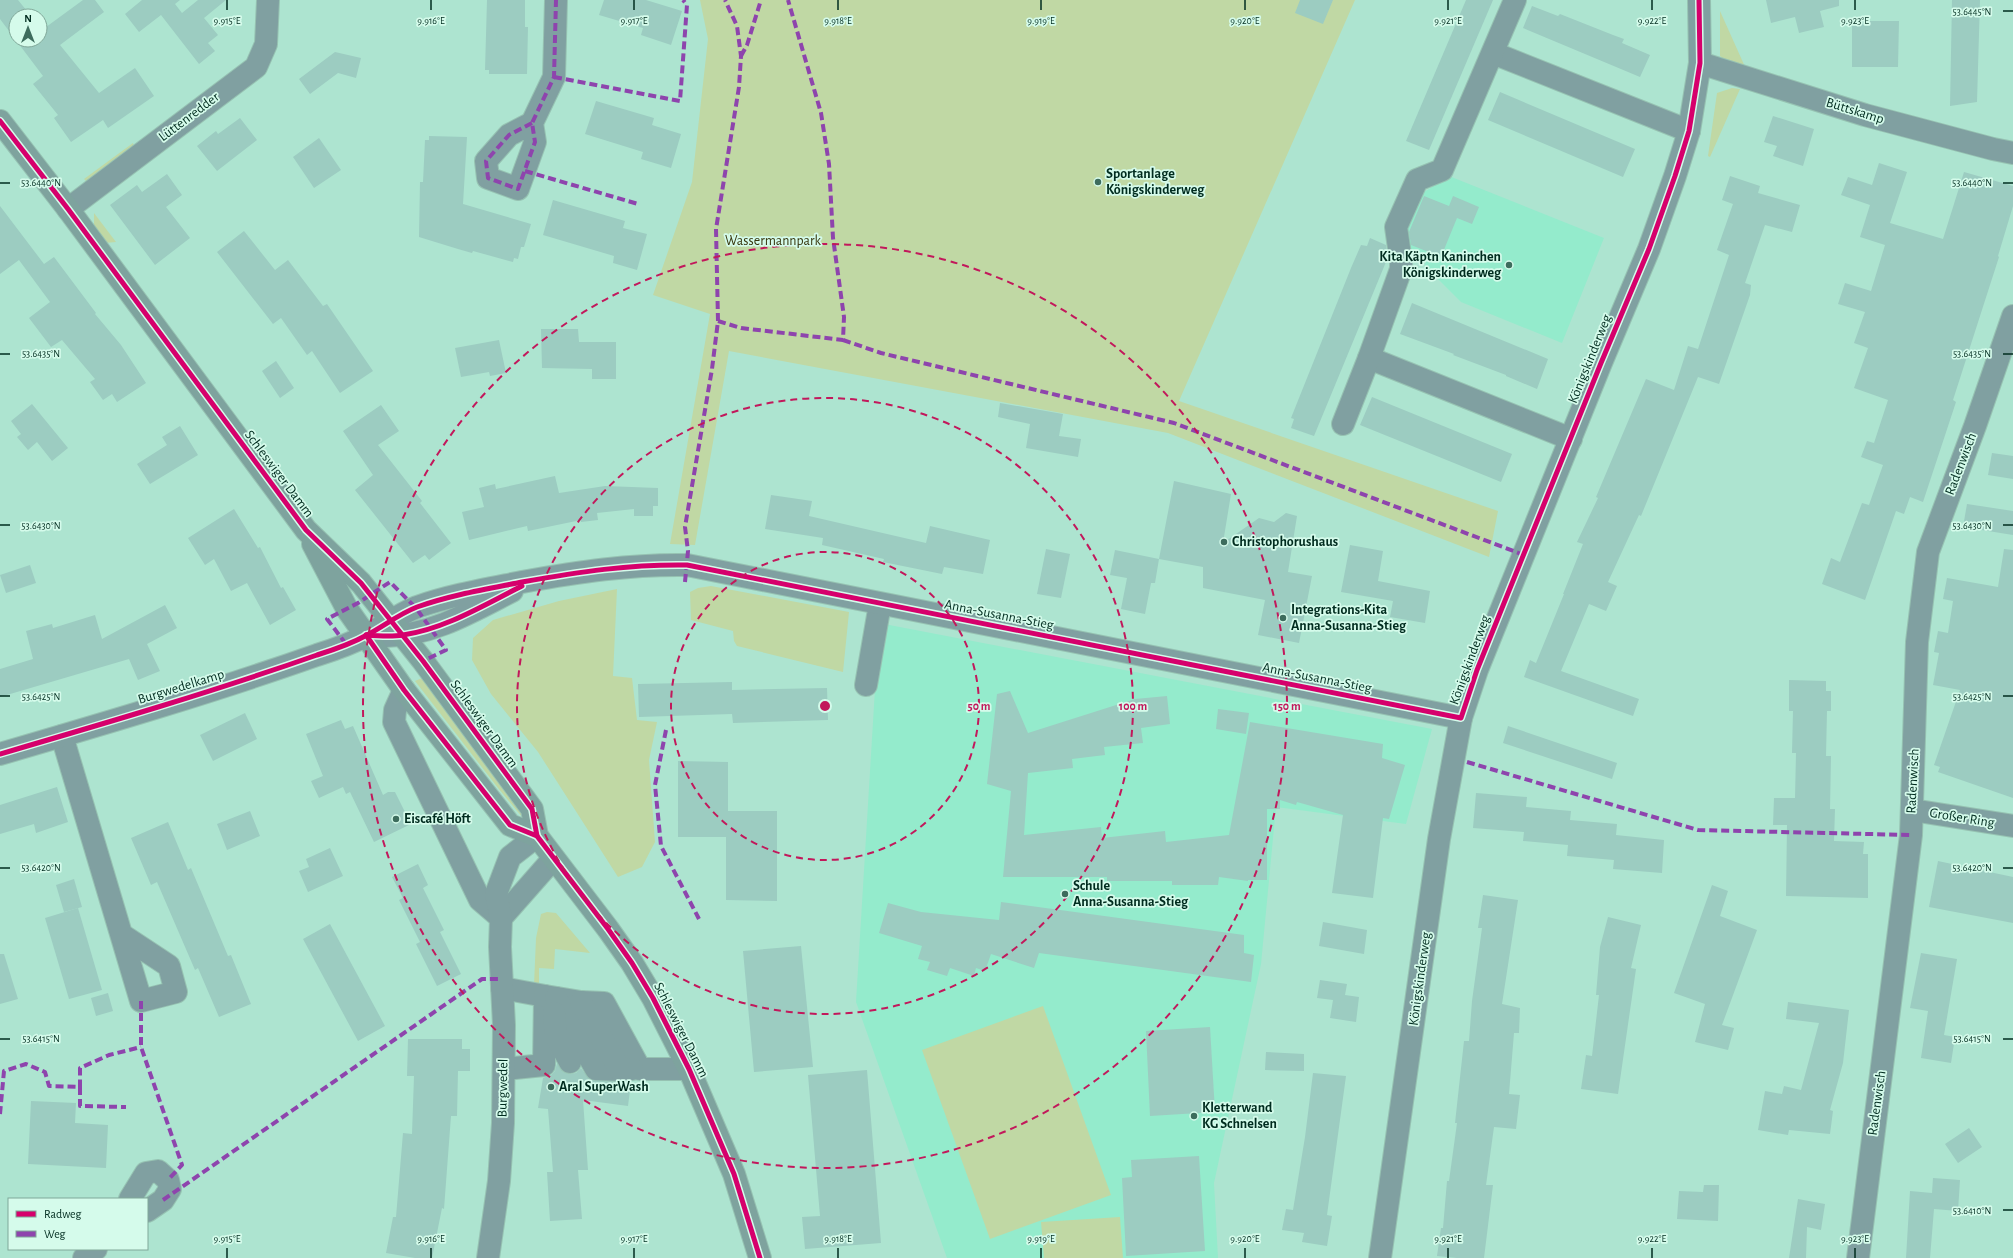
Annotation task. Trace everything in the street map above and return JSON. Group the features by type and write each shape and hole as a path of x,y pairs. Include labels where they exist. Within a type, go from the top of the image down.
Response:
{"main road":[{"name":"Schleswiger Damm","path":"0,121 68,209 306,530 361,583 532,809 536,836 608,929 632,963 652,998 688,1069 734,1174 760,1258"},
{"name":"Schleswiger Damm","path":"306,530 338,594 404,690 510,825 536,836"}],"street":[{"name":"Lüttenredder","path":"68,209 256,67 266,44 268,0"},
{"path":"532,123 554,77 556,0"},
{"path":"1343,424 1369,358 1401,269 1396,227 1417,180 1442,170 1493,53 1514,0"},
{"name":"Königskinderweg","path":"1380,1258 1439,839 1461,718 1477,670 1601,363 1649,249 1689,131 1700,63 1700,0"},
{"path":"1493,53 1689,131"},
{"name":"Büttskamp","path":"1700,63 1865,115 1993,149 2013,152"},
{"name":"Radenwisch","path":"1858,1258 1911,835 1917,642 1928,552 1975,426 2013,316"},
{"path":"1369,358 1571,439"},
{"name":"Anna-Susanna-Stieg","path":"366,635 396,628 439,626 480,608 531,581 580,571 624,566 687,565 1461,718"},
{"path":"866,685 880,604"},
{"name":"Burgwedelkamp","path":"0,754 248,680 334,649 366,635"},
{"path":"404,690 395,710 394,722 480,900 501,918 553,859"},
{"path":"62,736 122,935"},
{"name":"Großer Ring","path":"1912,810 2013,826"},
{"name":"Burgwedel","path":"488,1258 500,1181 503,1123 504,1025 500,947 501,918 496,894 510,857 536,836"},
{"path":"502,988 581,1002 604,1002 630,1069"},
{"path":"550,997 559,1042 596,1069 688,1069"},
{"path":"550,997 559,1042 570,1062"},
{"path":"504,1069 544,1065 559,1042"},
{"path":"131,1198 146,1173 158,1171 168,1180 170,1190 162,1200 148,1210"},
{"path":"84,1258 95,1250"}],"shaded area":[{"name":"Kita Käptn Kaninchen Königskinderweg","path":"1449,176 1604,238 1562,343 1461,302 1437,278 1423,272 1427,257 1404,248 1397,234 1418,196"},
{"name":"Schule Anna-Susanna-Stieg","path":"879,623 1432,729 1406,824 1276,807 1261,964 1214,1183 1218,1258 947,1258 856,1002"}],"green space":[{"name":"Wassermannpark","path":"700,0 1355,0 1179,401 1498,511 1489,557 1168,433 729,351 695,545 670,544 710,314 653,295 692,182 708,39"},
{"path":"1720,11 1746,69 1727,62 1720,56"},
{"path":"1732,88 1740,89 1710,157 1708,156 1717,93"},
{"path":"133,143 135,149 88,183 84,179"},
{"path":"94,213 116,242 105,243 94,227"},
{"path":"711,586 849,612 843,672 737,646 734,641 733,631 691,620 690,592 698,588"},
{"path":"617,589 613,676 632,678 637,720 657,722 649,760 655,842 642,867 618,877 538,752 491,694 472,660 473,638 493,620 559,601"},
{"path":"422,678 503,784 531,828 415,681"},
{"path":"547,912 556,913 590,953 555,949 554,969 539,968 539,986 534,985 536,938 541,914"},
{"path":"1043,1006 1111,1195 990,1239 922,1050"},
{"path":"1120,1217 1123,1258 1044,1258 1041,1222"}],"building":[{"path":"0,0 18,0 24,8 8,8 8,30 0,19"},
{"path":"83,0 95,0 104,12 60,45 99,93 135,68 154,96 108,128 103,120 71,142 54,118 58,115 33,84 43,76 22,48 48,48 48,26"},
{"path":"142,0 180,0 175,4 182,13 198,0 226,0 204,18 218,35 208,43 215,51 199,64 161,15 139,32 125,14"},
{"path":"487,0 525,0 525,27 528,27 527,74 489,74 489,70 485,70"},
{"path":"604,0 646,0 682,11 671,45 641,35 643,28 599,15"},
{"path":"1300,0 1333,0 1323,24 1295,13"},
{"path":"1466,0 1493,0 1429,150 1406,141"},
{"path":"1766,0 1839,0 1839,6 1820,11 1824,27 1799,33 1795,17 1771,23"},
{"path":"1952,0 1980,0 1977,102 1950,106"},
{"path":"1532,6 1558,16 1560,14 1624,39 1622,43 1650,55 1640,77 1523,28"},
{"path":"1852,21 1899,21 1898,67 1852,67"},
{"path":"335,52 361,58 356,78 338,73 310,94 299,79"},
{"path":"1500,92 1635,149 1623,177 1488,120"},
{"path":"596,101 654,118 652,125 681,134 671,168 641,159 643,152 585,134"},
{"path":"1773,116 1814,129 1803,166 1773,156 1777,146 1764,142"},
{"path":"240,118 257,140 217,171 197,146 216,131 218,134"},
{"path":"429,136 467,137 463,204 531,224 524,247 521,247 518,259 514,258 513,262 473,251 472,253 419,237 420,182 423,182 425,140 429,140"},
{"path":"319,138 341,170 314,188 293,157"},
{"path":"1879,163 1907,172 1890,223 1943,239 1964,172 2013,186 2013,206 1998,256 1999,257 1953,400 1956,402 1923,502 1910,497 1904,514 1896,511 1865,600 1822,584 1831,558 1840,562 1862,503 1869,505 1883,465 1861,457 1867,441 1874,443 1888,400 1854,388 1868,348 1854,343 1865,312 1838,304 1845,283 1871,291 1885,245 1860,237 1870,205 1841,195 1848,177 1872,185"},
{"path":"167,174 182,195 166,207 190,238 155,265 110,205 137,185 142,192"},
{"path":"1730,176 1760,186 1758,193 1800,205 1792,232 1765,225 1745,283 1751,285 1750,295 1719,384 1698,377 1641,516 1639,515 1608,582 1617,586 1606,611 1589,604 1561,671 1639,699 1633,716 1524,677 1530,660 1536,663 1583,544 1577,542 1598,498 1596,497 1646,379 1674,390 1688,346 1698,349 1729,255 1717,250 1733,204 1722,200"},
{"path":"1424,196 1449,206 1453,196 1479,207 1472,224 1457,218 1441,257 1411,245 1409,232"},
{"path":"553,200 625,221 623,228 647,234 637,270 613,263 614,256 543,235"},
{"path":"0,206 44,264 54,257 96,313 95,314 121,345 146,383 117,402 112,394 103,400 90,382 95,379 62,340 51,347 29,318 50,302 19,260 0,274"},
{"path":"244,231 275,270 288,260 323,306 327,304 373,371 340,393 312,351 307,355 281,318 273,324 217,252"},
{"path":"1370,238 1386,245 1388,257 1314,436 1291,428 1294,419 1291,418 1351,268 1361,245 1367,246"},
{"path":"1412,303 1548,359 1537,389 1506,375 1453,355 1454,354 1400,334"},
{"path":"541,329 578,329 579,342 616,342 616,379 592,379 592,369 542,368"},
{"path":"499,340 506,373 490,376 489,372 461,377 455,348"},
{"path":"276,361 294,388 280,398 262,371"},
{"path":"1372,397 1512,454 1501,482 1360,425"},
{"path":"1000,403 1063,414 1059,436 1081,439 1078,457 1026,448 1030,424 998,417"},
{"path":"32,404 68,448 52,461 37,442 28,450 17,437 21,434 11,421"},
{"path":"381,405 399,431 378,445 422,501 420,503 451,543 429,560 425,555 413,563 355,490 373,475 343,431"},
{"path":"180,426 198,455 150,484 137,464 167,445 162,437"},
{"path":"1992,453 2013,456 2013,479 1988,475"},
{"path":"555,476 559,493 605,486 658,488 658,506 653,506 653,516 634,516 634,509 597,513 598,520 581,522 581,520 528,531 527,526 469,540 462,512 484,507 479,488 495,484 496,489"},
{"name":"Christophorushaus","path":"1174,481 1231,494 1223,543 1259,518 1274,522 1286,513 1297,516 1288,572 1312,576 1299,643 1258,635 1265,600 1203,588 1203,567 1159,559"},
{"path":"771,495 812,501 809,516 926,543 930,526 990,540 983,574 944,567 942,574 883,562 884,559 822,545 823,538 765,529"},
{"path":"1967,504 2013,511 2013,535 1963,527"},
{"path":"234,509 258,548 260,547 281,588 283,587 296,610 270,625 247,583 231,591 214,559 205,565 188,538"},
{"path":"1350,545 1383,551 1378,581 1430,591 1425,623 1390,617 1393,601 1341,592"},
{"path":"1046,549 1070,554 1061,598 1037,594"},
{"path":"2004,549 2013,550 2013,798 1938,772 1940,767 1934,765 1960,690 1933,685 1939,653 1934,652 1938,631 1948,633 1953,601 1943,599 1947,578 1998,587"},
{"path":"1115,550 1159,559 1155,583 1151,583 1145,614 1121,609 1127,578 1110,575"},
{"path":"30,565 36,583 6,593 0,575"},
{"path":"165,605 177,628 147,644 160,671 138,680 129,659 0,697 0,669 33,659 26,631 52,624 53,628 95,615 102,639"},
{"path":"1789,680 1826,681 1826,691 1831,691 1831,711 1827,711 1826,756 1831,756 1830,809 1835,809 1834,841 1864,842 1863,854 1868,854 1868,898 1786,896 1787,825 1773,825 1774,798 1795,798 1796,753 1792,753 1793,711 1789,711"},
{"path":"732,682 732,690 827,688 828,720 733,723 732,714 639,717 638,684"},
{"path":"1010,691 1028,733 1135,699 1167,696 1170,724 1141,728 1143,743 1104,747 1105,755 1072,759 1073,768 1028,773 1024,835 1101,827 1102,838 1165,831 1166,842 1229,835 1250,722 1383,744 1382,758 1405,765 1389,819 1383,818 1373,898 1332,893 1343,815 1297,802 1296,805 1280,800 1280,809 1267,809 1267,880 1248,881 1219,877 1218,885 1172,885 1172,881 1107,881 1107,877 1003,877 1011,791 987,784 997,694"},
{"path":"1218,709 1249,713 1246,734 1216,729"},
{"path":"245,713 257,739 213,761 200,735"},
{"path":"341,720 345,729 353,726 383,795 388,792 395,792 411,824 374,842 350,792 346,794 343,787 319,798 311,781 323,776 306,734"},
{"path":"1508,726 1617,763 1612,779 1503,743"},
{"path":"678,761 728,762 728,811 777,811 777,901 726,900 726,837 678,837"},
{"path":"57,787 68,822 36,833 34,824 0,834 0,805"},
{"path":"1476,793 1527,797 1526,807 1571,811 1570,820 1617,824 1616,835 1664,840 1662,873 1613,869 1614,860 1567,856 1568,845 1523,841 1524,832 1473,828"},
{"path":"250,811 260,836 227,850 217,824"},
{"path":"168,822 188,870 191,868 228,956 231,955 251,1004 219,1017 198,968 195,970 157,882 151,885 131,838"},
{"path":"330,848 343,876 308,892 299,871 309,867 306,859"},
{"path":"1938,861 2013,877 2013,923 1929,907"},
{"path":"418,864 428,885 423,888 444,930 440,932 461,974 437,986 416,944 420,942 399,900 403,898 392,877"},
{"path":"74,879 82,907 64,912 56,885"},
{"path":"1712,885 1728,891 1720,916 1757,930 1722,1025 1734,1028 1728,1050 1695,1042 1705,1004 1674,993"},
{"path":"1483,895 1518,900 1502,1004 1520,1008 1519,1033 1514,1033 1509,1094 1520,1095 1516,1129 1494,1127 1486,1185 1493,1185 1484,1258 1457,1258 1437,1256 1441,1228 1443,1228 1447,1181 1449,1181 1457,1123 1455,1123 1464,1041 1469,1041 1472,1001 1482,928 1478,928"},
{"path":"1001,902 1244,935 1244,953 1254,955 1251,982 1039,953 1034,968 991,954 985,971 976,968 974,976 950,968 947,976 927,970 930,962 918,959 922,946 879,933 888,903 921,912 999,920"},
{"path":"78,908 102,990 69,999 45,918"},
{"path":"1608,917 1641,925 1631,968 1636,969 1618,1094 1581,1089 1586,1055 1592,1056 1599,995 1596,995 1600,947"},
{"path":"1323,922 1367,930 1364,954 1319,946"},
{"path":"330,924 385,1026 358,1041 303,939"},
{"path":"801,946 813,1067 754,1072 743,951"},
{"path":"1921,953 1957,959 1944,1035 1955,1037 1951,1063 1921,1058 1928,1011 1910,1008"},
{"path":"0,954 4,954 18,999 0,1004"},
{"path":"1320,980 1347,984 1345,995 1359,997 1356,1022 1330,1018 1333,1000 1317,998"},
{"path":"108,993 113,1011 96,1016 91,998"},
{"path":"1788,1002 1849,1010 1843,1063 1830,1110 1833,1111 1830,1134 1789,1130 1788,1135 1758,1130 1765,1091 1782,1094 1784,1086 1801,1090 1819,1023 1786,1019"},
{"path":"1210,1027 1215,1112 1150,1116 1146,1031"},
{"path":"408,1039 462,1039 462,1049 470,1049 470,1071 458,1071 457,1116 451,1116 444,1209 442,1208 432,1258 415,1258 386,1253 393,1217 396,1217 403,1133 412,1134 414,1076 407,1076"},
{"path":"1266,1052 1304,1054 1304,1071 1265,1070"},
{"path":"557,1063 563,1072 569,1074 576,1073 581,1068 589,1079 595,1081 631,1082 628,1106 583,1100 588,1170 578,1170 582,1219 550,1221 547,1172 553,1172 548,1109 538,1108 543,1078 551,1075 555,1071"},
{"path":"867,1070 881,1243 805,1249 802,1217 820,1216 808,1075"},
{"path":"1313,1073 1346,1076 1327,1215 1332,1216 1327,1246 1302,1242 1304,1233 1282,1230 1286,1209 1293,1210 1305,1137"},
{"path":"31,1101 76,1103 75,1123 108,1125 106,1168 28,1164"},
{"path":"1969,1128 1982,1147 1958,1163 1945,1144"},
{"path":"1199,1156 1205,1251 1126,1256 1122,1178 1132,1177 1131,1160"},
{"path":"1933,1178 1960,1180 1958,1211 1934,1209 1930,1258 1906,1258 1910,1191 1932,1193"},
{"path":"1704,1185 1719,1185 1718,1221 1677,1219 1679,1191 1703,1192"},
{"path":"1798,1199 1825,1204 1821,1230 1807,1227 1806,1258 1789,1258"}],"marked path":[{"path":"532,123 509,135 486,161 488,178 518,189 535,142 532,123 554,77 556,0"},
{"path":"554,77 680,101 687,5 683,0"},
{"path":"685,582 688,551 685,527 712,369 718,321 716,229 739,87 741,56 737,26 725,0"},
{"path":"741,56 747,45 761,0"},
{"path":"718,321 741,328 843,340 844,317 833,238 829,164 821,113 788,0"},
{"path":"525,171 638,204"},
{"path":"843,340 881,353 1174,423 1524,555"},
{"path":"346,644 327,619 358,603 390,582 416,608 446,650 423,661"},
{"path":"666,730 655,785 661,846 699,919"},
{"path":"1467,762 1698,830 1911,835"},
{"path":"163,1200 482,979 501,979"},
{"path":"141,1001 141,1047 182,1165 168,1180"},
{"path":"0,1114 4,1071 26,1064 45,1072 49,1086 80,1087 80,1068 109,1055 141,1047"},
{"path":"80,1087 80,1106 126,1107"}],"cycle path":[{"path":"0,754 119,719 278,669 336,649 373,632 410,610 443,599 496,587 563,575 604,569 666,565 687,565 1461,718 1477,670 1601,363 1649,249 1675,176 1689,131 1700,63 1699,0"},
{"path":"0,121 68,209 306,530 361,583 423,661 532,809 537,836 608,929 632,963 653,998 689,1069 734,1174 760,1258"},
{"path":"366,635 399,636 419,632 449,622 522,586"},
{"path":"366,635 404,690 510,825 537,836"}],"place":[{"name":"Sportanlage Königskinderweg","path":"1098,182"},
{"name":"Kita Käptn Kaninchen Königskinderweg","path":"1509,265"},
{"name":"Christophorushaus","path":"1224,542"},
{"name":"Integrations-Kita Anna-Susanna-Stieg","path":"1283,618"},
{"name":"Eiscafé Höft","path":"396,819"},
{"name":"Schule Anna-Susanna-Stieg","path":"1065,894"},
{"name":"Aral SuperWash","path":"551,1087"},
{"name":"Kletterwand KG Schnelsen","path":"1194,1116"}]}
